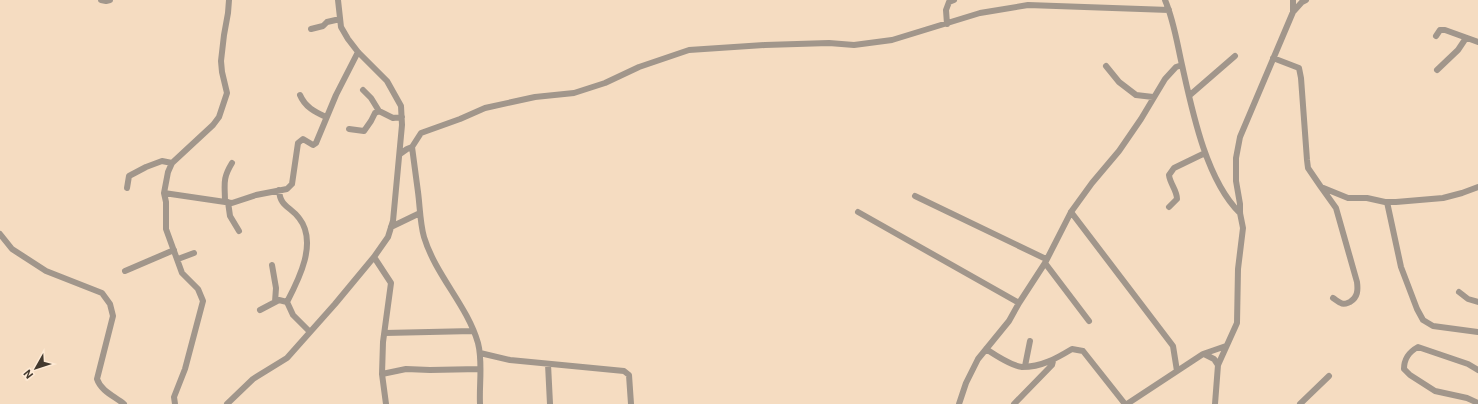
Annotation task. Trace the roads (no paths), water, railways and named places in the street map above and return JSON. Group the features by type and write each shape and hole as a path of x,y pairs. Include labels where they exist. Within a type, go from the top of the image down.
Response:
{"street":[{"path":"101,0 106,2 110,0"},
{"path":"175,404 174,397 185,369 203,301 198,289 182,273 166,229 166,202 164,193 168,172 172,163 213,125 219,117 227,93 221,61 229,0"},
{"path":"227,404 253,379 287,358 374,257 388,237 392,227 400,154 402,117 401,106 387,81 358,52 348,39 341,27 338,0"},
{"path":"946,24 946,10 948,2 954,0"},
{"path":"1165,0 1176,33 1182,65 1208,162 1230,203 1240,213"},
{"path":"1293,0 1293,12"},
{"path":"1215,404 1218,364 1237,323 1238,269 1243,228 1236,182 1236,158 1240,137 1293,12 1302,2 1306,0"},
{"path":"480,404 480,353 473,331 464,311 430,252 424,237 412,147 420,133 460,119 485,108 535,97 574,93 605,83 639,67 689,50 765,45 854,45 892,40 980,13 1028,5 1169,10"},
{"path":"311,29 323,26 327,22 340,19"},
{"path":"1436,36 1440,30 1445,30 1478,42"},
{"path":"1437,70 1458,50 1466,38"},
{"path":"164,193 232,203 256,195 287,189 292,184 298,143 303,139 313,145 316,143 336,95 358,52"},
{"path":"1190,95 1235,56"},
{"path":"1273,58 1298,68 1301,78 1308,168 1336,208 1357,282 1358,292 1352,301 1346,304 1341,304 1333,298"},
{"path":"959,404 971,371 1008,321 1046,261 1071,212 1092,183 1120,151 1141,119 1153,97 1169,75 1176,67 1182,65"},
{"path":"1106,66 1120,82 1136,95 1153,97"},
{"path":"363,90 371,98 378,111 393,118 402,117"},
{"path":"300,95 302,100 309,108 326,117"},
{"path":"349,129 364,131 375,113 378,111"},
{"path":"400,154 412,147"},
{"path":"1169,207 1177,200 1175,188 1169,175 1174,168 1183,162 1205,153"},
{"path":"127,188 129,176 136,172 162,161 172,163"},
{"path":"232,164 226,174 223,184 230,216 240,231"},
{"path":"1321,186 1348,198 1367,198 1387,202 1442,198 1478,187"},
{"path":"279,190 279,196 285,206 300,218 308,241 303,270 287,302"},
{"path":"915,196 1046,261 1089,321"},
{"path":"1387,202 1402,267 1417,309 1423,320 1433,326 1478,332"},
{"path":"858,212 1019,303"},
{"path":"1071,212 1173,346 1176,371"},
{"path":"392,227 420,213"},
{"path":"0,234 12,249 46,271 102,293 110,304 113,316 97,378 99,385 104,390 124,404"},
{"path":"124,271 174,250"},
{"path":"178,259 194,253"},
{"path":"374,257 391,283 382,374 386,404"},
{"path":"272,266 276,288 275,302"},
{"path":"1459,292 1468,299 1478,302"},
{"path":"260,310 279,300 287,302 294,315 310,332"},
{"path":"385,333 473,331"},
{"path":"1026,366 1030,341"},
{"path":"986,349 1000,358 1021,367 1053,361 1072,349 1083,350 1126,404 1203,354 1226,346"},
{"path":"1478,370 1468,364 1418,347 1406,357 1404,362 1404,369 1410,375 1435,391 1467,398 1478,403"},
{"path":"480,353 510,360 624,371 630,375 631,404"},
{"path":"1203,354 1214,359 1218,364"},
{"path":"1014,404 1052,365 1053,361"},
{"path":"548,364 550,404"},
{"path":"382,374 406,369 480,369"},
{"path":"1300,404 1329,376"}]}
